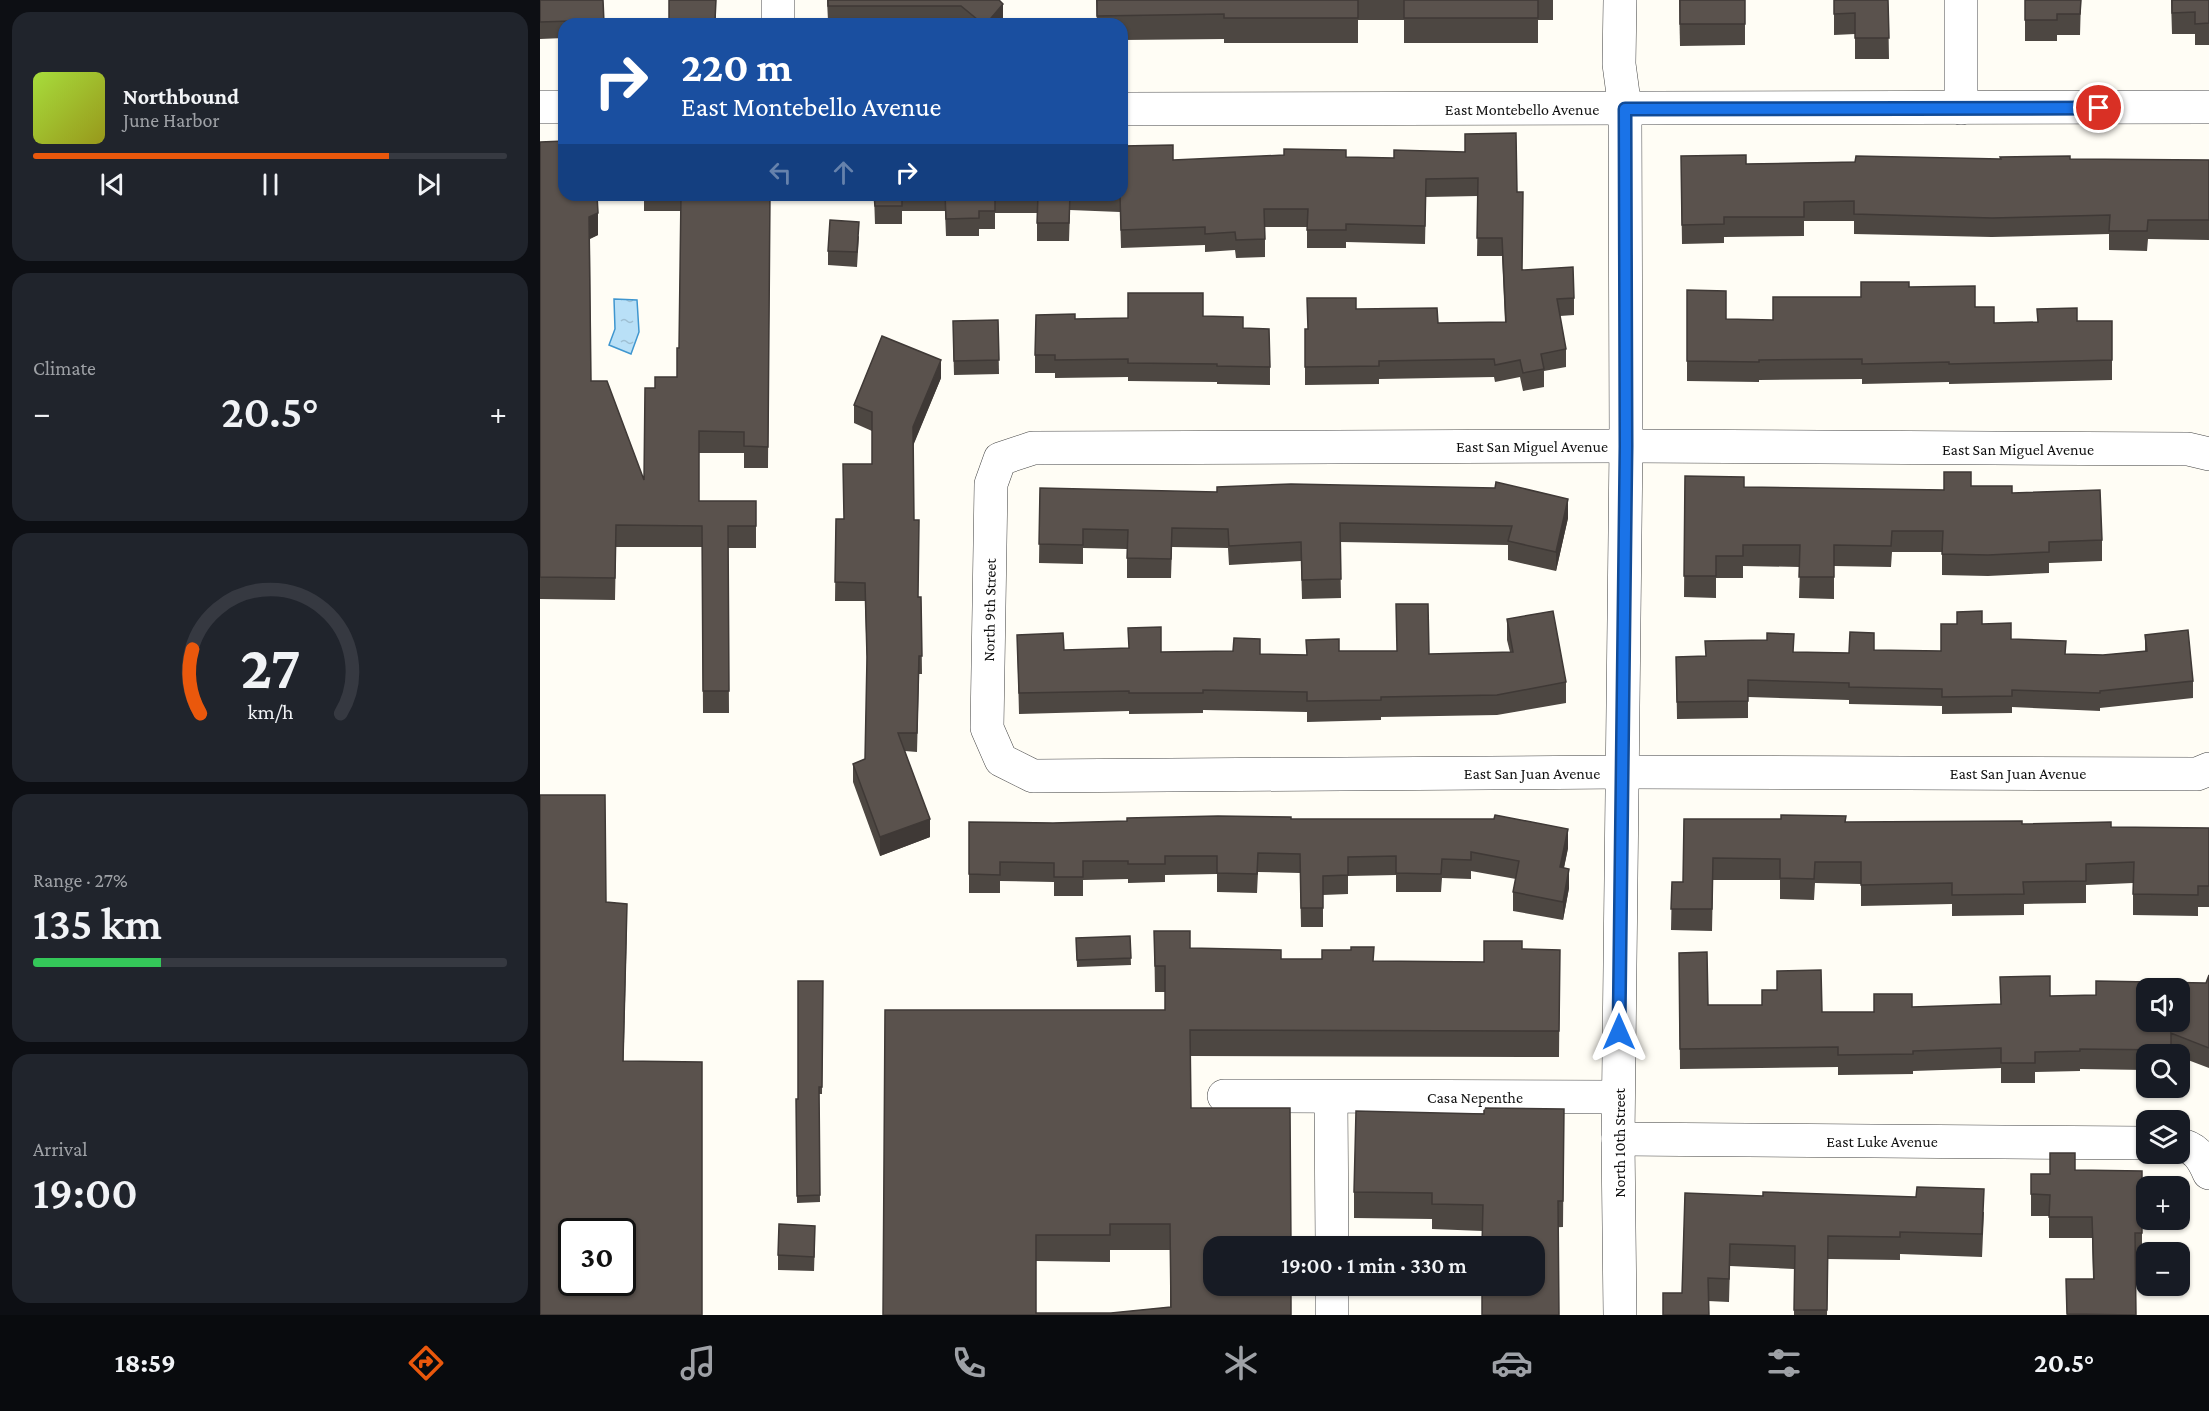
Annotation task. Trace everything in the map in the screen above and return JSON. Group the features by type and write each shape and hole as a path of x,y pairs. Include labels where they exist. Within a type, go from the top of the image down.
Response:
{"street":[{"path":"778,0 778,18"},
{"name":"North 10th Street","path":"1620,0 1619,64 1625,109 1626,446 1618,1097 1620,1315"},
{"path":"1961,0 1961,108"},
{"path":"540,107 558,107"},
{"name":"East Montebello Avenue","path":"1128,109 2209,107"},
{"name":"East San Miguel Avenue","path":"1000,459 1033,448 1626,446 2188,450 2209,454"},
{"name":"North 9th Street","path":"1000,459 991,484 987,728 1002,760"},
{"name":"East San Juan Avenue","path":"1002,760 1033,776 1621,772 2197,774 2209,769"},
{"name":"Casa Nepenthe","path":"1224,1096 1618,1097"},
{"path":"1331,1097 1332,1236"},
{"name":"East Luke Avenue","path":"1618,1139 2136,1143"},
{"path":"1332,1296 1332,1315"}],"water":[{"path":"614,299 637,300 639,332 631,354 609,345 615,329"}],"building":[{"path":"540,0 603,0 604,18 558,18 558,21 540,22"},
{"path":"669,0 716,0 715,18 669,18"},
{"path":"828,0 999,0 1003,4 991,18 976,18 961,6 828,6"},
{"path":"1097,0 1358,0 1358,18 1224,18 1224,14 1097,16"},
{"path":"1404,0 1538,0 1538,18 1404,18"},
{"path":"1680,0 1745,0 1745,24 1680,24"},
{"path":"1834,0 1888,0 1889,38 1855,38 1855,13 1834,14"},
{"path":"2025,0 2081,0 2080,14 2057,14 2057,20 2025,20"},
{"path":"2172,0 2209,0 2209,23 2195,24 2195,12 2172,13"},
{"path":"1516,133 1517,192 1523,192 1522,270 1573,267 1574,298 1557,299 1566,349 1541,354 1544,369 1523,373 1520,360 1495,365 1494,359 1379,361 1379,366 1305,367 1305,329 1308,329 1307,298 1356,298 1356,309 1437,308 1438,323 1506,322 1502,238 1477,238 1478,178 1426,179 1425,226 1346,224 1346,230 1307,230 1308,209 1264,209 1265,239 1236,240 1235,232 1205,234 1205,227 1121,230 1120,201 1128,201 1128,146 1173,145 1173,160 1284,155 1284,149 1346,150 1346,157 1394,158 1394,150 1465,152 1465,134"},
{"path":"558,141 558,201 597,201 598,213 589,217 591,381 607,381 644,480 645,388 655,388 655,377 677,377 681,201 770,201 768,447 744,446 744,432 699,431 699,501 756,501 756,526 728,526 729,691 703,691 702,526 616,525 615,578 540,577 540,142"},
{"path":"1746,155 1746,164 1855,162 1856,156 2001,159 2000,157 2070,156 2070,159 2209,160 2209,220 2148,220 2147,231 2109,231 2110,215 1992,218 1854,214 1854,201 1804,202 1804,217 1724,217 1724,224 1682,225 1681,156"},
{"path":"875,201 902,201 902,206 875,206"},
{"path":"945,201 995,201 995,211 979,211 979,218 946,219"},
{"path":"1038,201 1070,201 1069,223 1037,223"},
{"path":"830,220 859,222 857,252 828,251"},
{"path":"1861,282 1909,282 1909,287 1975,286 1975,307 1994,307 1994,323 2038,322 2037,309 2077,308 2077,321 2112,321 2112,360 1949,364 1949,362 1862,364 1862,359 1759,360 1759,362 1687,361 1687,290 1726,291 1726,319 1773,320 1773,297 1861,297"},
{"path":"1128,293 1203,293 1203,316 1243,317 1243,328 1269,329 1270,367 1128,363 1128,359 1055,360 1055,355 1035,355 1036,315 1075,314 1075,319 1128,318"},
{"path":"998,320 999,360 954,361 953,321"},
{"path":"882,336 941,360 913,427 914,520 919,520 918,597 921,597 922,656 919,656 917,733 898,733 930,819 880,837 853,764 865,759 867,657 865,583 835,582 836,519 844,519 843,464 872,464 872,412 854,405"},
{"path":"1944,472 1971,472 1971,486 2012,486 2012,493 2100,490 2102,540 2049,542 2049,552 1988,555 1942,554 1943,531 1892,531 1891,546 1834,545 1834,577 1799,577 1800,545 1743,545 1743,556 1716,556 1716,576 1684,576 1685,476 1744,477 1744,487 1944,490"},
{"path":"1496,482 1568,499 1556,552 1508,541 1512,526 1340,523 1341,579 1302,580 1301,542 1229,546 1228,529 1172,528 1171,559 1127,558 1128,530 1083,529 1083,545 1039,544 1040,488 1217,492 1217,487 1291,484 1495,488"},
{"path":"1396,604 1428,604 1429,654 1513,652 1507,619 1553,611 1566,682 1497,695 1381,697 1381,700 1307,701 1307,692 1203,690 1203,693 1129,693 1129,691 1019,693 1017,635 1063,633 1064,650 1129,648 1128,628 1161,627 1161,652 1233,651 1234,638 1260,639 1260,654 1307,655 1306,640 1339,639 1339,651 1397,651"},
{"path":"1982,611 1982,624 2011,623 2011,639 2066,641 2065,654 2103,655 2147,651 2145,635 2188,630 2193,681 2100,691 2100,693 2012,690 2012,696 1942,697 1942,689 1849,687 1849,683 1748,680 1748,701 1677,702 1676,657 1706,656 1705,641 1767,640 1767,633 1794,634 1793,652 1849,653 1850,632 1874,633 1874,650 1941,651 1941,624 1957,624 1957,612"},
{"path":"540,795 605,795 606,902 627,904 623,1061 702,1062 702,1315 540,1315"},
{"path":"1495,815 1568,829 1560,867 1569,869 1563,902 1513,892 1519,861 1471,852 1471,860 1442,859 1441,874 1396,873 1396,856 1348,857 1348,875 1323,876 1323,908 1301,908 1300,854 1258,853 1257,874 1217,873 1217,856 1165,856 1165,864 1083,861 1083,877 1054,877 1054,863 1000,862 1000,875 969,874 969,822 1053,823 1127,821 1127,818 1218,816 1291,817 1291,819 1494,819"},
{"path":"1781,815 1846,816 1845,822 2022,821 2022,824 2111,822 2111,827 2209,828 2209,886 2198,886 2198,895 2133,894 2134,862 2086,864 2086,881 2023,882 2024,894 1952,895 1952,883 1861,885 1861,862 1815,862 1814,879 1780,878 1780,859 1713,858 1712,909 1671,909 1672,882 1683,882 1684,819 1781,819"},
{"path":"1154,931 1190,931 1190,948 1281,950 1281,959 1322,959 1322,950 1374,947 1373,961 1484,962 1484,941 1522,941 1522,949 1560,950 1559,1031 1190,1030 1191,1108 1290,1108 1291,1236 1203,1236 1203,1296 1291,1296 1291,1315 883,1315 885,1010 1165,1010 1165,966 1155,966","holes":["1110,1224 1170,1224 1171,1307 1111,1313 1036,1313 1036,1235 1110,1235"]},
{"path":"1130,936 1131,958 1077,960 1076,938"},
{"path":"1707,952 1708,1005 1762,1005 1762,990 1777,990 1777,971 1821,970 1822,1012 1874,1012 1874,994 1912,994 1912,1007 2001,1004 2000,977 2050,976 2050,996 2096,995 2096,981 2136,982 2136,1032 2190,1032 2190,983 2206,983 2209,975 2209,1048 2171,1033 2171,1044 2136,1044 2136,1050 2080,1049 2080,1051 2035,1052 2035,1063 2001,1063 2001,1048 1913,1051 1913,1054 1838,1055 1838,1047 1680,1049 1679,953"},
{"path":"798,981 823,981 822,1087 819,1087 820,1195 797,1196"},
{"path":"1484,1108 1564,1109 1563,1201 1558,1201 1559,1315 1482,1315 1482,1296 1545,1296 1545,1236 1482,1236 1483,1205 1432,1204 1432,1193 1354,1192 1356,1111 1484,1114"},
{"path":"2050,1153 2075,1153 2075,1170 2142,1171 2142,1176 2136,1176 2136,1230 2142,1230 2142,1233 2135,1233 2136,1315 2067,1314 2066,1279 2094,1279 2092,1217 2049,1217 2050,1195 2031,1194 2031,1174 2050,1174"},
{"path":"1917,1187 1984,1189 1982,1234 1900,1232 1900,1237 1828,1236 1827,1310 1794,1310 1795,1246 1730,1244 1729,1279 1708,1278 1709,1315 1663,1315 1663,1293 1682,1293 1685,1193 1763,1196 1763,1192 1916,1197"},
{"path":"779,1224 815,1226 814,1257 778,1255"}],"route":[{"path":"1619,1032 1626,446 1625,109 2099,108"}]}
